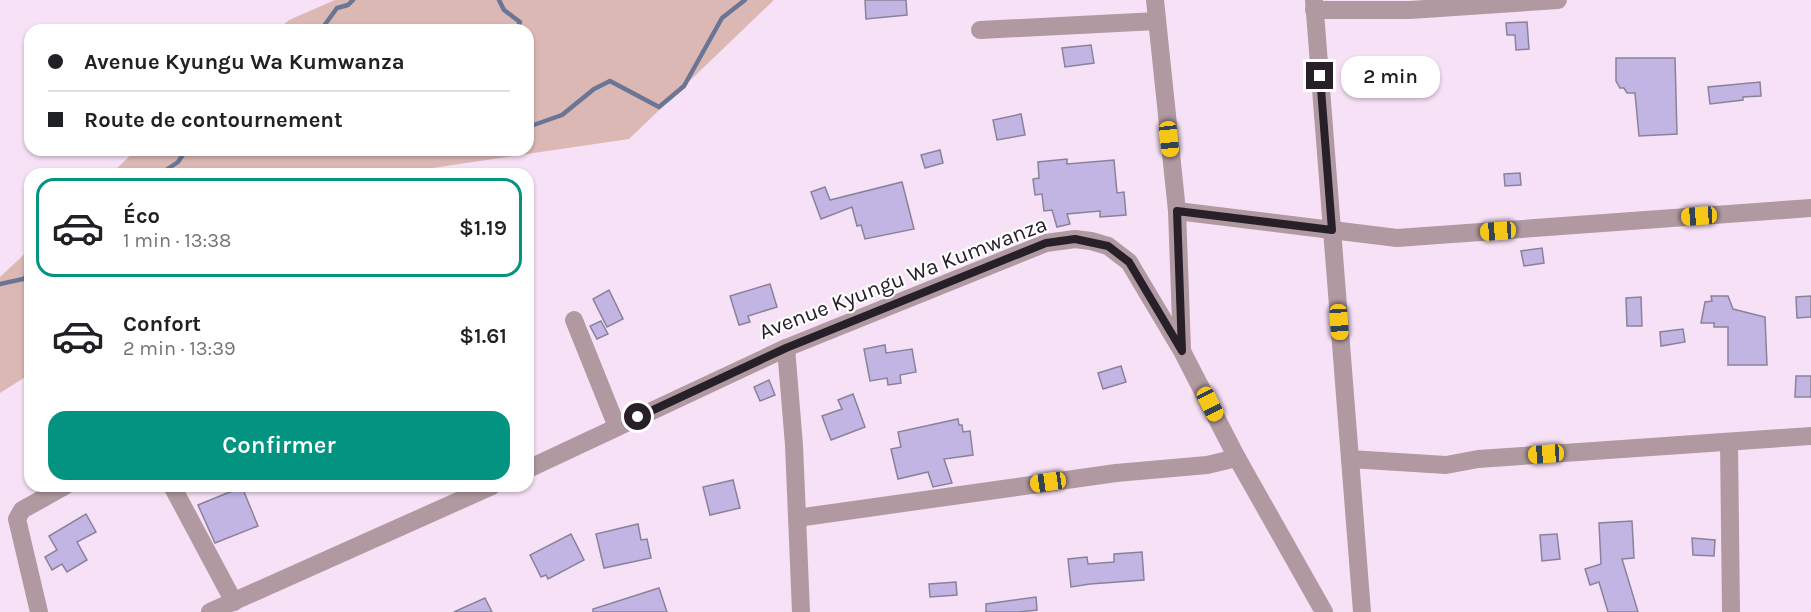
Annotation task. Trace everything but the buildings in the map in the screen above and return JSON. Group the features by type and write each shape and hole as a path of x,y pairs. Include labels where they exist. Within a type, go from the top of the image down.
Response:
{"street":[{"path":"1155,0 1177,211 1182,351"},
{"path":"1362,612 1314,5 1410,10 1558,0"},
{"path":"980,30 1156,21"},
{"path":"1177,211 1397,238 1811,208"},
{"name":"Avenue Kyungu Wa Kumwanza","path":"534,466 786,348 1046,243 1075,239 1108,246 1129,262 1182,351 1237,458 1324,612"},
{"path":"574,321 617,427"},
{"path":"786,348 794,445 801,612"},
{"path":"1350,459 1446,465 1478,459 1811,436"},
{"path":"1729,442 1731,612"},
{"path":"797,518 1116,473 1207,465 1237,458"},
{"path":"39,612 17,519 22,510 54,492"},
{"path":"175,492 234,602"},
{"path":"210,612 479,492"}],"shaded area":[{"path":"335,0 774,0 629,139 534,153 534,24 284,24"},
{"path":"130,156 514,156 433,168 117,168"},
{"path":"24,255 24,378 0,393 0,277"}],"waterway":[{"path":"325,24 337,8 348,5 353,0"},
{"path":"499,0 504,10 520,22 519,24"},
{"path":"534,125 562,115 594,89 610,81 659,107 684,86 722,18 745,0"},
{"path":"169,168 182,156"},
{"path":"0,284 24,278"}],"route":[{"path":"638,417 786,348 1046,243 1075,239 1108,246 1129,262 1182,351 1177,211 1332,230 1320,76"}]}
